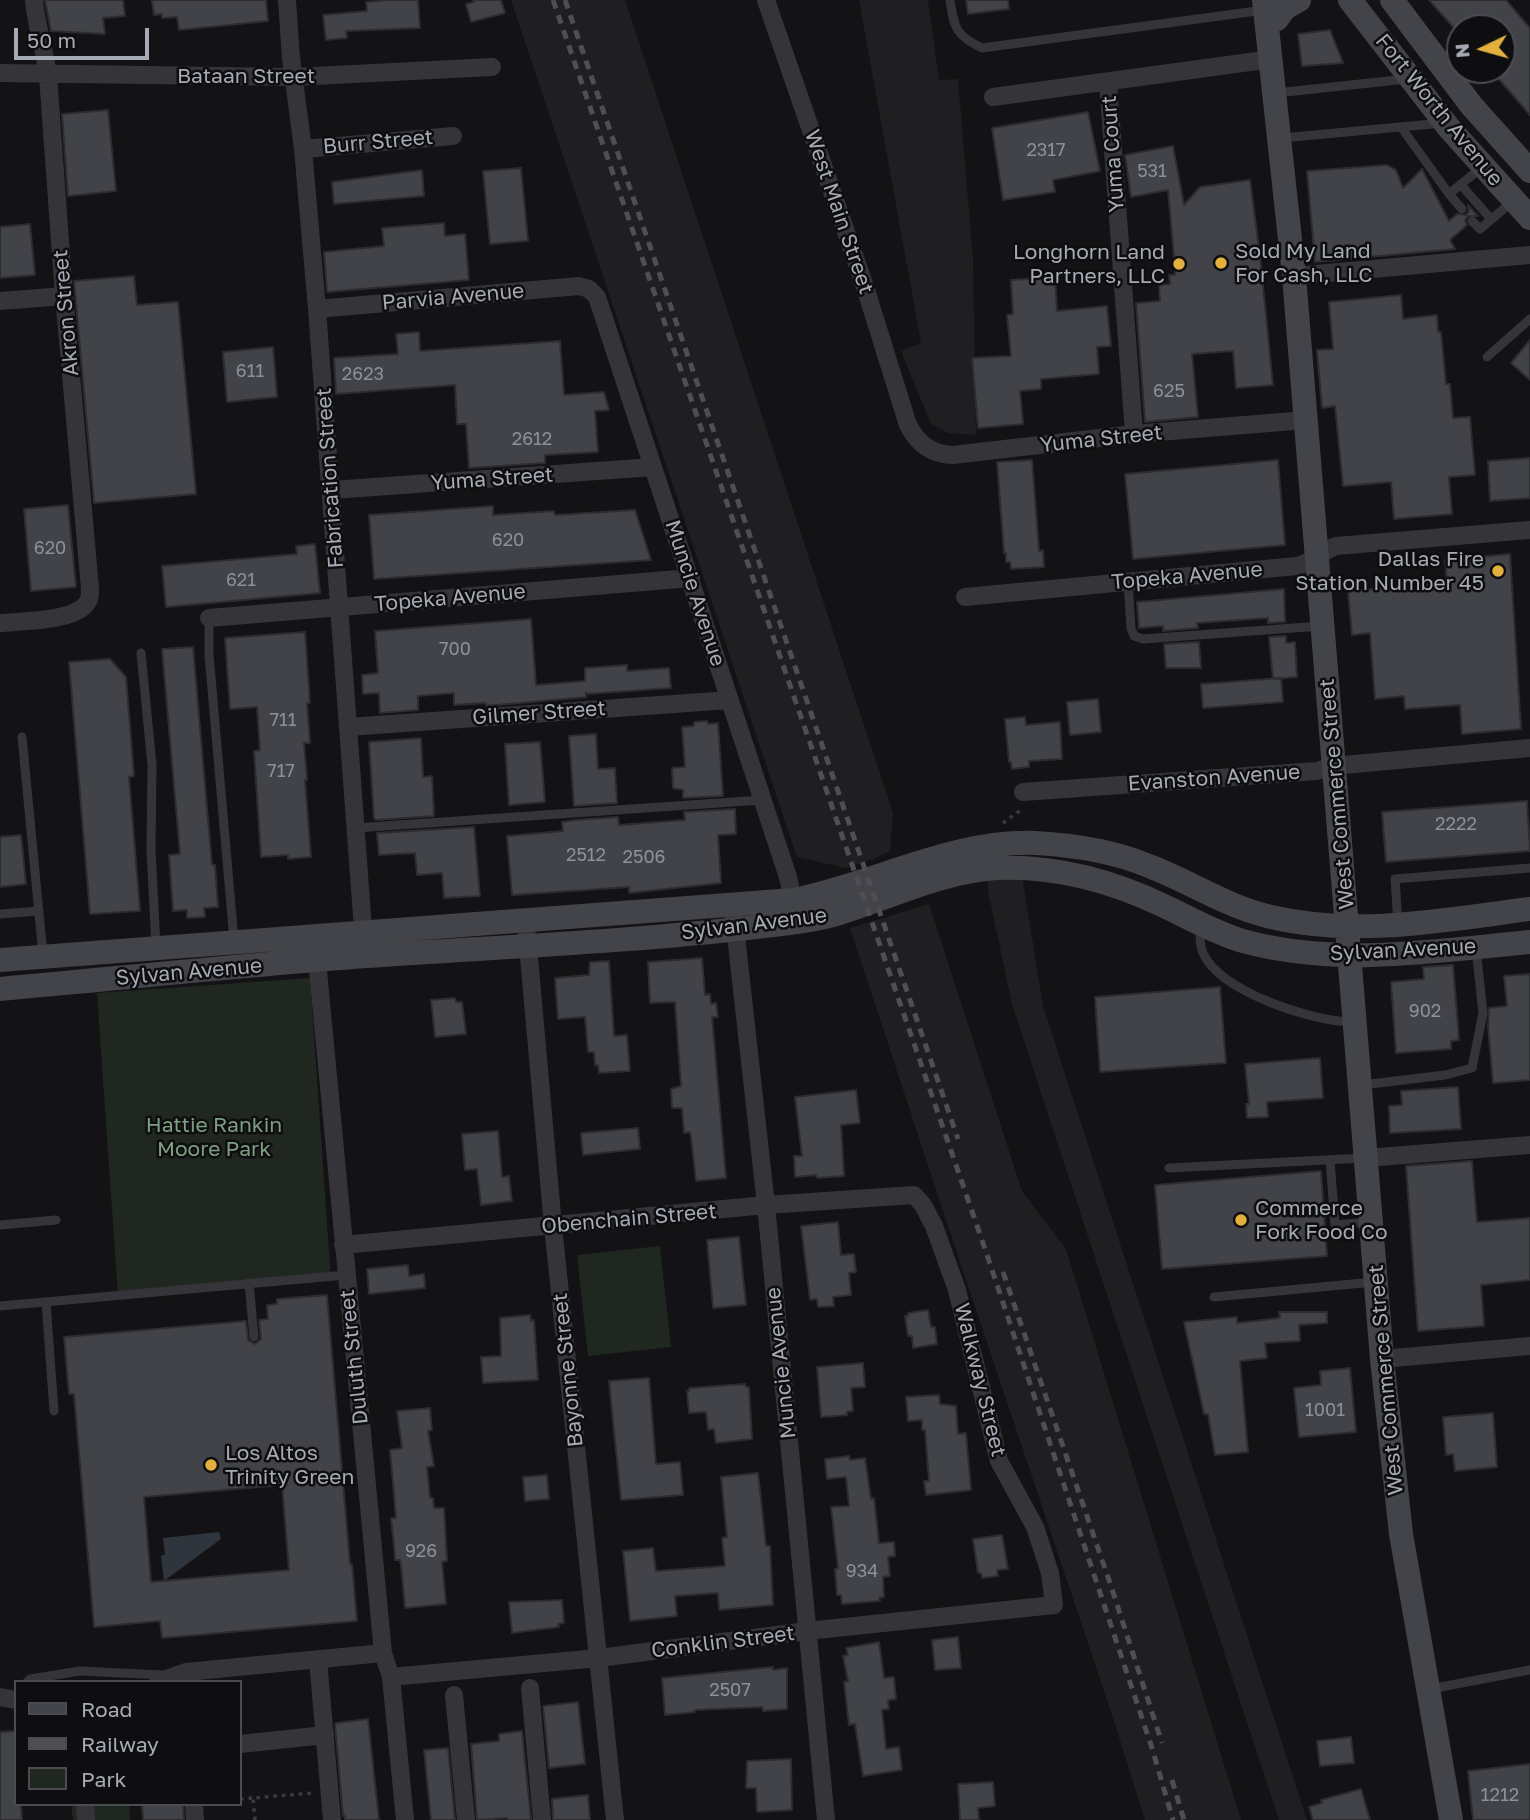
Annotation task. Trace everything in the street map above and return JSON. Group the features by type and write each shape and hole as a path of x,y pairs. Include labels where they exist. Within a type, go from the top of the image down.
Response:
{"main road":[{"path":"1272,7 1285,9 1299,0"},
{"name":"Fort Worth Avenue","path":"1350,0 1447,126 1523,209"},
{"path":"1367,22 1393,0"},
{"name":"Fort Worth Avenue","path":"1393,0 1471,105 1530,172"},
{"name":"West Commerce Street","path":"1272,7 1272,59 1294,276 1382,1359 1401,1534 1451,1820"},
{"path":"1447,126 1471,105"},
{"name":"Sylvan Avenue","path":"0,989 365,956 528,946 733,918 836,890 965,850 1032,843 1103,851 1138,862 1222,901 1272,917 1348,926 1398,925 1530,909"},
{"name":"Sylvan Avenue","path":"0,960 525,920 829,916 924,884 999,868 1055,871 1089,877 1152,901 1225,936 1272,948 1351,957 1530,942"}],"street":[{"name":"Akron Street","path":"0,624 68,616 81,610 89,600 90,588 48,76 34,0"},
{"name":"Fabrication Street","path":"287,0 317,309 365,956"},
{"name":"West Main Street","path":"766,0 861,275 908,425"},
{"path":"993,97 1272,59"},
{"name":"Bataan Street","path":"0,74 294,77 492,67"},
{"name":"Yuma Court","path":"1108,82 1134,434"},
{"name":"Burr Street","path":"303,149 453,136"},
{"path":"1294,276 1530,255"},
{"name":"Parvia Avenue","path":"317,309 579,286 589,289"},
{"name":"Muncie Avenue","path":"589,289 597,297 691,578 791,886 793,900"},
{"path":"0,301 64,296"},
{"name":"Yuma Street","path":"908,425 915,438 925,447 940,454 953,455 1134,434 1306,420"},
{"name":"Yuma Street","path":"331,490 653,467"},
{"name":"Topeka Avenue","path":"965,597 1297,566 1309,563 1327,549 1336,546 1530,530"},
{"name":"Topeka Avenue","path":"209,618 691,578"},
{"name":"Gilmer Street","path":"348,727 730,700"},
{"name":"Evanston Avenue","path":"1027,792 1317,771 1333,766 1530,748"},
{"name":"Muncie Avenue","path":"733,918 766,1205 827,1820"},
{"name":"Bayonne Street","path":"525,920 553,1226 615,1820"},
{"name":"Duluth Street","path":"315,935 383,1653 391,1677 405,1820"},
{"path":"1366,1158 1530,1145"},
{"name":"Obenchain Street","path":"343,1245 766,1205 914,1195"},
{"name":"Walkway Street","path":"914,1195 923,1205 934,1226 957,1290 999,1461 1035,1527 1050,1573 1054,1605"},
{"path":"1382,1359 1530,1346"},
{"name":"Conklin Street","path":"391,1677 599,1658 807,1631 1054,1605"},
{"path":"175,1678 383,1653"},
{"path":"318,1660 332,1820"},
{"path":"530,1688 542,1820"},
{"path":"454,1695 466,1820"},
{"path":"242,1744 324,1735"}],"lane":[{"path":"950,0 953,24 964,39 982,48 1272,7"},
{"path":"1276,93 1410,79"},
{"path":"1281,138 1401,127 1447,126"},
{"path":"1401,127 1462,209"},
{"path":"1449,194 1482,166"},
{"path":"1461,185 1491,219"},
{"path":"1472,221 1479,229 1491,219 1523,209"},
{"path":"1487,357 1530,319"},
{"path":"1128,582 1131,628 1134,636 1143,639 1322,626"},
{"path":"209,618 209,655 234,942"},
{"path":"141,653 152,765 151,850 156,948"},
{"path":"22,737 43,957"},
{"path":"355,828 762,800"},
{"path":"1398,925 1395,879 1530,868"},
{"path":"0,914 39,911"},
{"path":"1202,925 1200,943 1203,954 1222,976 1289,1009 1319,1019 1356,1023"},
{"path":"1361,1085 1445,1075 1472,1068 1483,1013 1476,947"},
{"path":"1169,1168 1366,1158"},
{"path":"1330,1160 1335,1225 1371,1222"},
{"path":"0,1225 56,1220"},
{"path":"0,1306 346,1275"},
{"path":"1214,1297 1376,1282"},
{"path":"249,1283 254,1337"},
{"path":"46,1302 54,1411"},
{"path":"1428,1690 1530,1670"},
{"path":"29,1680 80,1671 175,1678"}],"path":[{"path":"1001,824 1031,803 1027,792"},
{"path":"242,1799 330,1792"},
{"path":"253,1798 254,1812 258,1820"}],"shaded area":[{"path":"511,0 625,0 893,813 890,851 874,859 846,868 797,857"},
{"path":"859,0 928,0 939,80 958,79 973,259 976,435 948,433 931,424 901,351 921,343"},
{"path":"987,875 1022,875 1043,1006 1307,1820 1279,1820 1012,1004"},
{"path":"929,904 1022,1191 1066,1249 1241,1820 1145,1820 850,928"},
{"path":"219,1532 221,1539 164,1581 161,1556 165,1554 163,1538"}],"green space":[{"name":"Hattie Rankin Moore Park","path":"310,978 331,1281 118,1296 97,993"},
{"path":"660,1246 671,1347 588,1356 577,1255"},
{"path":"71,1806 129,1806 130,1820 73,1820"}],"building":[{"path":"45,0 123,0 125,16 103,18 105,34 51,31"},
{"path":"152,0 266,0 268,21 179,30 177,17 162,18 162,14 154,15"},
{"path":"418,0 420,28 346,31 347,38 326,40 323,15 367,11 366,2"},
{"path":"473,0 501,0 505,13 471,22 466,4 474,2"},
{"path":"966,0 1008,0 1009,9 968,14"},
{"path":"1429,0 1506,0 1530,28 1530,115 1503,84 1516,84 1516,14 1446,14 1446,19"},
{"path":"1330,30 1343,63 1302,66 1298,34"},
{"path":"108,110 116,191 68,196 62,114"},
{"path":"1088,112 1100,171 1053,180 1055,192 1003,200 992,128"},
{"path":"1173,146 1184,205 1200,187 1250,180 1273,385 1236,388 1233,351 1192,354 1198,417 1145,422 1136,303 1160,301 1159,285 1170,284 1169,275 1175,275 1175,267 1168,190 1131,197 1125,155"},
{"path":"1387,165 1396,170 1403,188 1422,169 1449,221 1457,214 1466,215 1469,211 1468,205 1478,216 1468,216 1465,220 1467,225 1450,240 1455,249 1315,262 1307,171"},
{"path":"521,168 528,241 490,244 483,171"},
{"path":"422,170 424,196 334,204 332,182"},
{"path":"444,223 445,236 465,234 469,280 327,292 324,252 384,246 382,228"},
{"path":"30,224 35,275 0,278 0,227"},
{"path":"134,276 137,305 178,302 196,494 94,503 74,281"},
{"path":"1055,277 1057,311 1107,306 1111,346 1097,347 1099,374 1041,379 1041,389 1020,391 1023,424 978,428 972,358 1011,356 1007,315 1013,314 1011,280"},
{"path":"1401,295 1403,319 1437,315 1446,384 1450,384 1453,418 1470,417 1475,475 1449,477 1452,514 1394,519 1391,482 1343,486 1335,406 1322,408 1317,350 1333,349 1329,302"},
{"path":"419,332 420,351 560,341 564,395 604,392 609,410 595,411 598,452 545,455 545,463 469,468 466,424 457,424 455,385 336,394 334,358 398,354 396,334"},
{"path":"1530,340 1530,380 1511,363"},
{"path":"273,347 277,397 227,402 223,352"},
{"path":"1530,458 1530,498 1490,501 1488,461"},
{"path":"1032,460 1039,551 1043,550 1044,567 1011,569 1004,553 997,462"},
{"path":"1278,460 1285,545 1133,559 1125,474"},
{"path":"68,505 76,587 31,591 24,509"},
{"path":"493,506 493,515 554,511 555,515 635,510 651,560 374,579 369,515"},
{"path":"315,544 320,593 166,607 162,566 297,554 296,546"},
{"path":"1510,554 1521,729 1462,734 1460,705 1405,709 1404,696 1375,699 1370,633 1352,635 1348,591 1447,583 1445,560"},
{"path":"1284,589 1285,622 1268,623 1268,618 1197,623 1198,628 1163,631 1163,626 1139,628 1137,602"},
{"path":"531,619 536,685 585,681 585,668 627,665 627,671 669,668 671,688 586,694 586,697 486,706 486,703 454,705 454,693 418,696 418,710 380,713 379,693 363,694 362,675 378,673 375,631"},
{"path":"305,632 310,743 304,743 311,857 261,857 254,751 260,750 257,707 230,709 225,638"},
{"path":"1286,636 1286,643 1295,642 1297,677 1273,679 1269,637"},
{"path":"1199,642 1201,668 1166,668 1164,644"},
{"path":"193,647 218,907 204,908 205,917 187,918 187,910 173,911 169,855 180,854 162,649"},
{"path":"110,659 126,677 134,776 129,777 140,911 90,914 69,662"},
{"path":"1281,678 1283,702 1203,708 1201,684"},
{"path":"1098,699 1101,732 1070,735 1067,702"},
{"path":"1025,717 1026,725 1060,722 1062,759 1029,761 1029,767 1012,769 1005,719"},
{"path":"707,721 708,724 718,723 723,796 683,798 683,790 673,788 672,768 685,767 682,727"},
{"path":"596,734 598,769 615,768 617,803 574,806 569,736"},
{"path":"421,738 423,777 432,776 434,816 376,820 369,742"},
{"path":"540,742 545,802 509,805 505,744"},
{"path":"1527,801 1530,851 1386,862 1382,812"},
{"path":"735,809 736,834 718,835 721,883 629,893 629,887 512,895 507,836 563,831 562,822 575,820 618,817 619,825 685,820 684,812"},
{"path":"474,827 480,896 444,898 442,873 417,875 415,853 379,855 377,833"},
{"path":"21,835 26,884 0,887 0,837"},
{"path":"702,958 705,995 710,994 711,1004 716,1003 718,1017 712,1017 726,1178 696,1181 690,1132 684,1133 682,1108 672,1108 671,1089 681,1086 675,1002 650,1003 648,962"},
{"path":"609,961 614,1036 627,1035 630,1071 599,1073 594,1052 588,1052 585,1017 558,1019 555,978 589,975 590,962"},
{"path":"1453,965 1459,1040 1451,1041 1451,1049 1396,1053 1391,982 1424,979 1423,967"},
{"path":"1530,974 1530,1080 1493,1083 1489,1008 1507,1006 1504,976"},
{"path":"1220,987 1226,1063 1100,1072 1095,997"},
{"path":"455,998 456,1002 462,1002 466,1034 435,1037 431,1000"},
{"path":"1320,1058 1323,1098 1267,1102 1268,1117 1247,1118 1246,1104 1249,1104 1245,1064"},
{"path":"1458,1087 1461,1129 1390,1133 1389,1106 1402,1105 1401,1091"},
{"path":"856,1090 860,1123 841,1125 844,1176 795,1177 794,1156 802,1156 795,1097"},
{"path":"638,1128 640,1149 583,1155 581,1133"},
{"path":"498,1131 502,1177 509,1176 512,1201 481,1205 477,1169 465,1170 462,1134"},
{"path":"1472,1161 1477,1222 1530,1218 1530,1280 1481,1285 1484,1326 1418,1331 1406,1166"},
{"name":"Commerce Fork Food Co","path":"1321,1171 1327,1256 1162,1269 1155,1185"},
{"path":"838,1222 841,1255 854,1254 856,1272 849,1273 851,1295 833,1297 834,1306 818,1307 817,1299 810,1300 801,1226"},
{"path":"739,1237 746,1305 713,1308 707,1240"},
{"path":"408,1265 409,1276 424,1274 425,1288 369,1294 367,1269"},
{"name":"Los Altos Trinity Green","path":"327,1295 357,1621 162,1638 160,1621 94,1627 74,1394 69,1394 64,1337 246,1321 248,1340 255,1344 261,1339 259,1320 268,1319 267,1305 277,1304 277,1299","holes":["282,1485 289,1570 151,1582 144,1497"]},
{"path":"928,1310 931,1327 935,1327 937,1344 913,1348 905,1316 908,1316 908,1313"},
{"path":"1279,1312 1327,1312 1327,1323 1299,1325 1300,1341 1265,1343 1267,1358 1240,1361 1248,1452 1215,1455 1208,1414 1204,1414 1184,1322 1237,1317 1237,1323 1280,1318"},
{"path":"530,1315 531,1321 534,1320 538,1380 483,1383 481,1357 501,1356 500,1318"},
{"path":"863,1363 865,1387 851,1388 853,1411 847,1412 847,1415 821,1417 817,1367"},
{"path":"1350,1368 1356,1432 1299,1437 1294,1388 1321,1385 1320,1371"},
{"path":"649,1378 656,1464 680,1462 683,1495 621,1500 609,1381"},
{"path":"745,1384 749,1387 752,1439 716,1443 714,1429 708,1430 706,1412 689,1413 687,1391 689,1388"},
{"path":"939,1395 940,1404 956,1406 958,1434 966,1433 971,1490 926,1495 924,1481 929,1481 925,1430 922,1430 922,1420 908,1421 906,1397"},
{"path":"430,1408 432,1430 428,1431 434,1466 427,1467 430,1498 433,1498 434,1508 444,1508 447,1561 442,1562 446,1604 405,1608 401,1565 400,1560 395,1560 391,1518 396,1518 390,1450 402,1448 397,1411"},
{"path":"1493,1413 1497,1467 1455,1471 1453,1454 1446,1455 1443,1417"},
{"path":"849,1456 850,1460 865,1458 871,1499 874,1498 879,1543 894,1542 895,1556 888,1557 890,1576 883,1577 884,1597 879,1598 880,1601 842,1604 841,1595 837,1595 835,1569 838,1568 831,1507 849,1506 846,1477 827,1479 825,1459"},
{"path":"758,1473 766,1546 770,1546 773,1605 719,1610 718,1593 675,1596 677,1616 630,1621 623,1551 653,1548 656,1571 725,1566 722,1538 727,1537 721,1477"},
{"path":"547,1475 549,1499 525,1501 523,1477"},
{"path":"1002,1535 1008,1569 997,1570 998,1576 982,1578 981,1573 978,1573 973,1539"},
{"path":"562,1600 564,1623 558,1624 559,1627 512,1633 509,1602"},
{"path":"958,1637 961,1668 935,1670 932,1640"},
{"path":"879,1642 884,1678 894,1677 896,1699 888,1700 889,1709 882,1710 886,1749 899,1747 902,1770 863,1776 855,1724 849,1725 844,1682 848,1681 843,1656 848,1655 846,1648"},
{"path":"773,1667 773,1670 787,1668 787,1709 763,1711 762,1707 695,1710 665,1715 662,1678"},
{"path":"578,1702 585,1764 549,1768 543,1706"},
{"path":"368,1719 379,1820 345,1820 335,1725"},
{"path":"14,1731 14,1806 21,1806 22,1820 0,1820 0,1732"},
{"path":"522,1731 531,1820 477,1820 471,1744 499,1741 499,1734"},
{"path":"1351,1737 1354,1763 1320,1766 1317,1741"},
{"path":"448,1748 455,1820 431,1820 424,1750"},
{"path":"791,1759 792,1810 757,1812 756,1788 746,1788 747,1761"},
{"path":"1530,1764 1530,1820 1473,1820 1468,1771"},
{"path":"993,1782 995,1806 978,1808 979,1820 960,1820 958,1784"},
{"path":"1361,1789 1370,1820 1313,1820 1309,1807 1322,1803 1321,1800"},
{"path":"588,1795 590,1820 553,1820 552,1799"},
{"path":"142,1806 183,1806 184,1820 143,1820"}],"railway":[{"path":"553,0 984,1246 1152,1748 1173,1820"},
{"path":"565,0 958,1139"},
{"path":"1003,1272 1162,1743"},
{"path":"1172,1780 1184,1820"}],"place":[{"name":"Sold My Land For Cash, LLC","path":"1221,263"},
{"name":"Longhorn Land Partners, LLC","path":"1179,264"},
{"name":"Dallas Fire Station Number 45","path":"1498,571"},
{"name":"Commerce Fork Food Co","path":"1241,1220"},
{"name":"Los Altos Trinity Green","path":"211,1465"}]}
